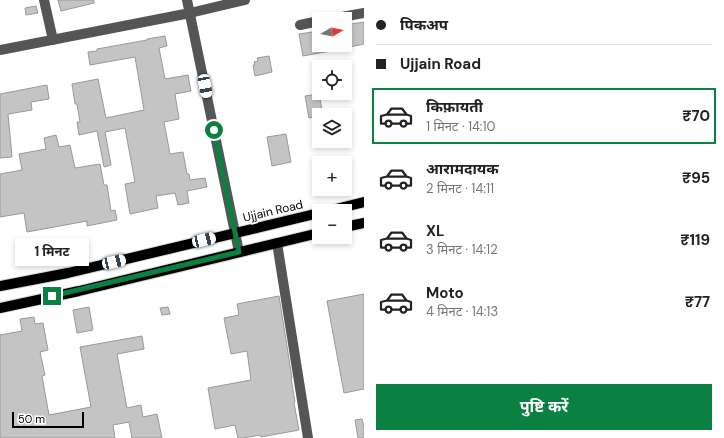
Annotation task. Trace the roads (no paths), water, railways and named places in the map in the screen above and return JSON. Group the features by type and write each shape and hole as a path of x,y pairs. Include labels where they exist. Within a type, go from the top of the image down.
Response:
{"main road":[{"path":"352,205 364,202"},
{"name":"Ujjain Road","path":"0,286 68,273 312,215"},
{"path":"352,226 364,223"},
{"path":"0,308 312,235"}],"street":[{"path":"44,0 53,40"},
{"path":"187,0 239,252"},
{"path":"0,50 190,13 245,0"},
{"path":"352,15 364,13"},
{"path":"300,25 312,22"},
{"path":"277,243 308,438"}]}
